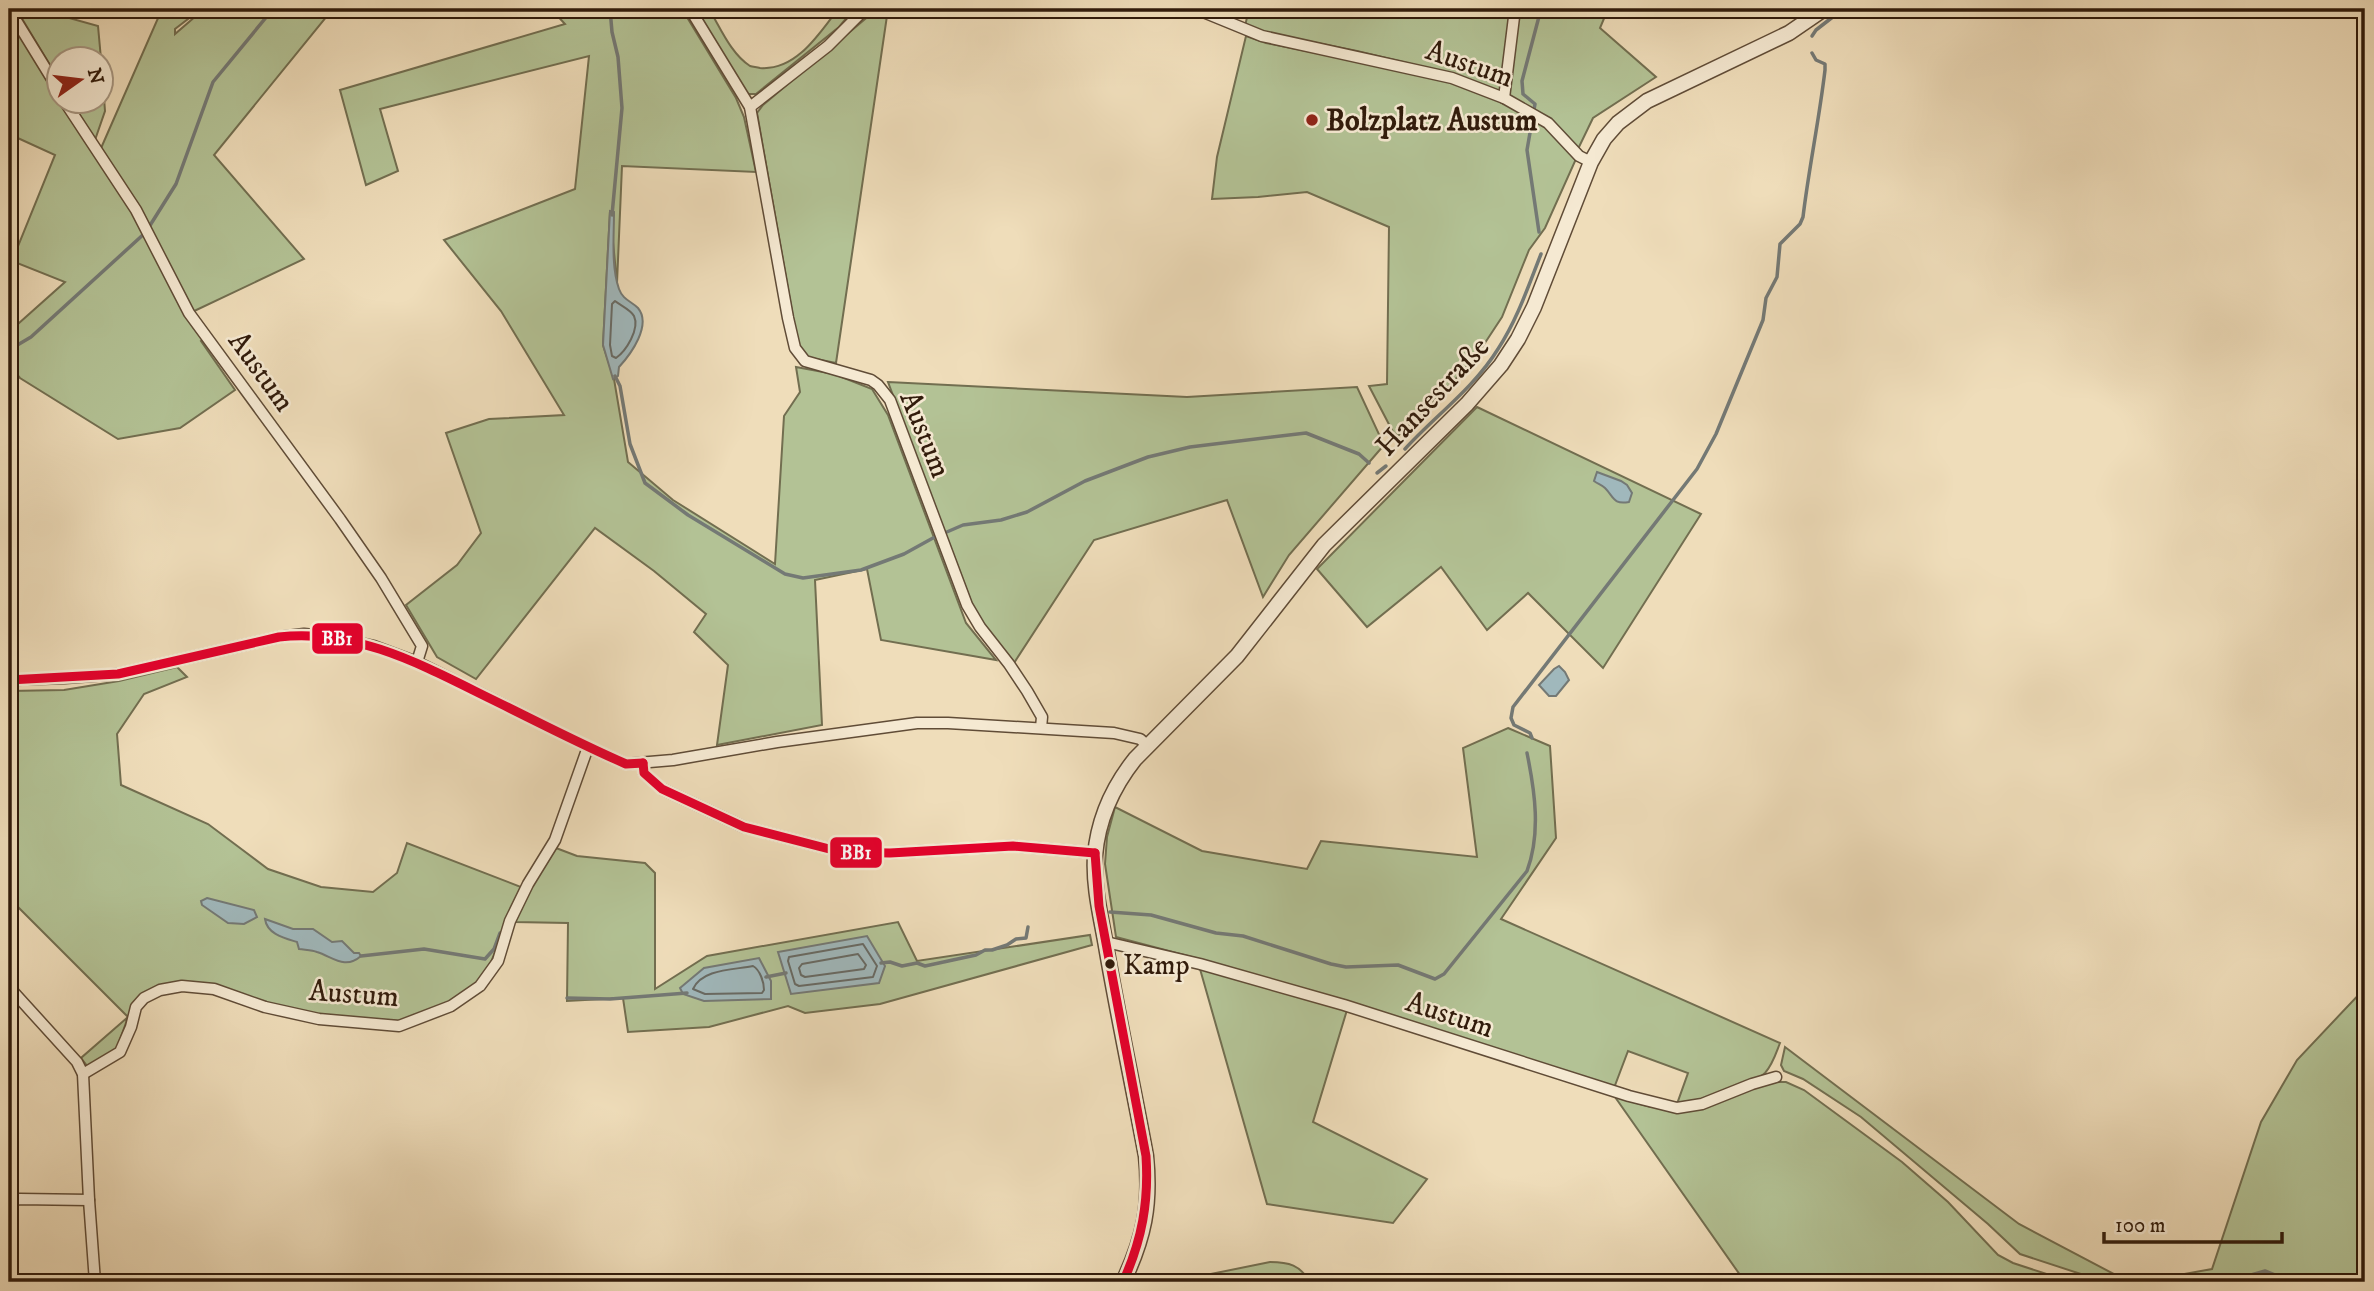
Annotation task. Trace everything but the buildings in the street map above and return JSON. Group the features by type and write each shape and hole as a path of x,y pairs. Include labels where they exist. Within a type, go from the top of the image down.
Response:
{"street":[{"path":"9,9 46,69"},
{"name":"Austum","path":"690,9 750,107 795,348 806,361 871,380 890,400 967,606 1027,691 1042,717 1041,728"},
{"path":"750,107 828,46 865,9"},
{"name":"Austum","path":"1196,9 1262,36 1452,78 1504,98 1549,123 1579,156 1591,162"},
{"path":"1504,98 1515,9"},
{"name":"Hansestraße","path":"1123,1282 1143,1233 1149,1198 1146,1156 1105,942 1096,880 1096,853 1108,800 1122,775 1147,746 1237,656 1324,545 1467,404 1501,365 1534,307 1591,162 1604,139 1630,112 1789,33 1824,9"},
{"name":"Austum","path":"74,116 136,211 189,313 381,578 422,646 417,662"},
{"path":"9,680 118,674 279,637 304,634 374,646 417,662 626,764 917,723 1126,734 1140,739 1147,746"},
{"name":"Austum","path":"83,1074 120,1052 136,1007 144,998 160,990 182,986 214,989 265,1007 320,1019 399,1026 451,1006 480,986 498,961 510,921 528,884 555,840 588,747"},
{"path":"643,763 644,773 662,789 744,827 841,852 890,853 1013,846 1096,853"},
{"name":"Austum","path":"1105,942 1200,964 1305,993 1629,1096 1677,1108 1702,1104 1776,1077"},
{"path":"9,987 78,1062 83,1074 95,1282"},
{"path":"9,1203 19,1199 89,1200"}],"green space":[{"path":"9,9 46,70 46,116 74,116 98,155 162,9 201,9 175,29 175,34 204,9 335,9 214,155 304,259 190,313 207,337 201,341 235,390 180,428 118,439 20,378 9,365 9,332 65,282 12,261 55,155 9,134"},
{"path":"21,9 37,9 98,26 100,46 46,46 46,58 18,12"},
{"path":"551,9 682,9 736,98 744,117 756,172 622,166 617,283 610,211 603,345 614,379 628,462 673,500 775,564 784,416 800,392 796,367 834,374 872,389 888,415 966,623 996,660 881,640 867,569 815,580 822,725 717,745 728,665 694,632 706,614 654,571 595,528 476,679 437,657 406,605 457,565 481,533 446,433 489,419 564,415 501,311 444,240 575,189 589,56 380,109 398,171 366,185 340,90 565,24"},
{"path":"696,9 709,9 737,55 750,66 760,68 785,64 805,49 838,9 854,9 839,27 756,94 747,94"},
{"path":"877,9 888,9 836,363 806,357 798,346 757,113 763,105"},
{"path":"1249,9 1608,9 1600,28 1656,77 1593,118 1578,149 1550,120 1453,74 1263,32 1245,26"},
{"path":"1246,36 1266,43 1451,80 1502,101 1547,127 1576,159 1545,228 1529,250 1502,317 1479,352 1453,382 1398,436 1393,432 1369,386 1387,384 1389,227 1307,192 1212,199 1217,157"},
{"path":"80,116 103,116 95,140"},
{"path":"888,382 1187,397 1357,387 1384,445 1289,555 1263,597 1227,500 1094,540 1014,663 977,617"},
{"path":"1477,407 1701,514 1603,668 1528,593 1487,630 1441,567 1367,627 1317,569"},
{"path":"177,667 187,677 144,694 117,734 121,785 208,824 268,869 321,887 373,892 397,873 407,843 521,887 491,962 476,984 451,1002 399,1021 322,1015 162,986 128,1017 9,898 9,691 64,690 119,681"},
{"path":"1508,728 1550,746 1556,838 1501,919 1780,1043 1765,1073 1723,1092 1677,1104 1688,1073 1628,1051 1614,1088 1203,960 1116,937 1105,864 1107,837 1115,807 1202,851 1307,869 1321,841 1477,857 1463,748"},
{"path":"556,848 577,856 645,863 655,873 655,989 707,956 898,922 917,961 1090,935 1092,945 880,1004 805,1013 788,1006 709,1027 628,1032 623,998 567,1001 568,923 515,922 531,888"},
{"path":"1200,969 1347,1010 1313,1122 1427,1179 1393,1223 1267,1204"},
{"path":"2365,988 2365,1282 2140,1282 2212,1269 2261,1122 2297,1060"},
{"path":"128,1017 117,1048 88,1067 81,1058"},
{"path":"1785,1047 2019,1224 2129,1282 2089,1282 2090,1277 2020,1254 1861,1117 1803,1079 1784,1071 1781,1065"},
{"path":"1776,1082 1786,1082 1804,1090 1902,1162 1948,1202 1998,1255 2013,1263 2071,1282 1881,1282 1875,1279 1867,1282 1745,1282 1615,1097 1651,1107 1734,1094"},
{"path":"1270,1262 1293,1266 1310,1282 1211,1282 1206,1275"}],"water":[{"path":"610,211 614,212 616,280 621,293 638,308 643,323 638,339 619,367 618,376 613,379 603,345"},
{"path":"1597,472 1627,485 1632,493 1629,502 1617,501 1594,481"},
{"path":"1559,666 1569,680 1556,696 1549,696 1539,685"},
{"path":"207,898 254,910 257,917 244,924 228,923 202,905 201,901"},
{"path":"265,919 293,929 313,929 332,942 342,941 361,956 344,962 315,951 299,949 297,942 273,932"},
{"path":"867,936 885,966 879,983 791,994 778,952"},
{"path":"759,958 771,981 771,999 704,1001 683,994 680,988 704,968"}],"waterway":[{"path":"149,227 176,184 213,82 273,9"},
{"path":"610,9 618,57 622,108 612,215"},
{"path":"1539,232 1527,150 1535,104 1523,94 1522,81 1541,9"},
{"path":"1812,36 1834,16"},
{"path":"1532,738 1530,733 1514,725 1511,718 1513,707 1697,469 1716,434 1763,320 1766,298 1777,277 1780,244 1800,224 1803,217 1825,70 1825,64 1816,60 1812,53"},
{"path":"9,350 31,337 145,233"},
{"path":"1405,449 1466,389 1498,349 1522,303 1541,254"},
{"path":"615,376 620,386 630,444 645,483 688,515 785,574 803,578 861,570 904,554 963,525 1001,520 1027,512 1085,481 1148,457 1190,447 1306,433 1359,454 1369,463"},
{"path":"1377,473 1386,466"},
{"path":"1110,912 1151,915 1216,933 1243,936 1331,964 1346,967 1398,965 1435,979 1444,974 1527,871 1535,827 1534,797 1527,753"},
{"path":"881,963 890,962 902,966 917,963 925,966 976,955 1007,945 1016,939 1026,938 1028,927"},
{"path":"361,956 424,949 485,959 494,949 500,933"},
{"path":"766,977 786,973"},
{"path":"567,998 610,999 687,993"},
{"path":"2226,1282 2265,1271 2293,1282"}],"transit line":[{"name":"BB1","path":"9,680 118,674 279,637 335,638 389,652 626,764 643,763"},
{"name":"BB1","path":"643,763 644,773 662,789 744,827 841,852 890,853 1013,846 1095,853"},
{"name":"BB1","path":"1095,853 1099,906 1146,1156 1143,1220 1123,1282"}],"place":[{"name":"Bolzplatz Austum","path":"1312,120"},
{"name":"Kamp","path":"1110,964"}]}
